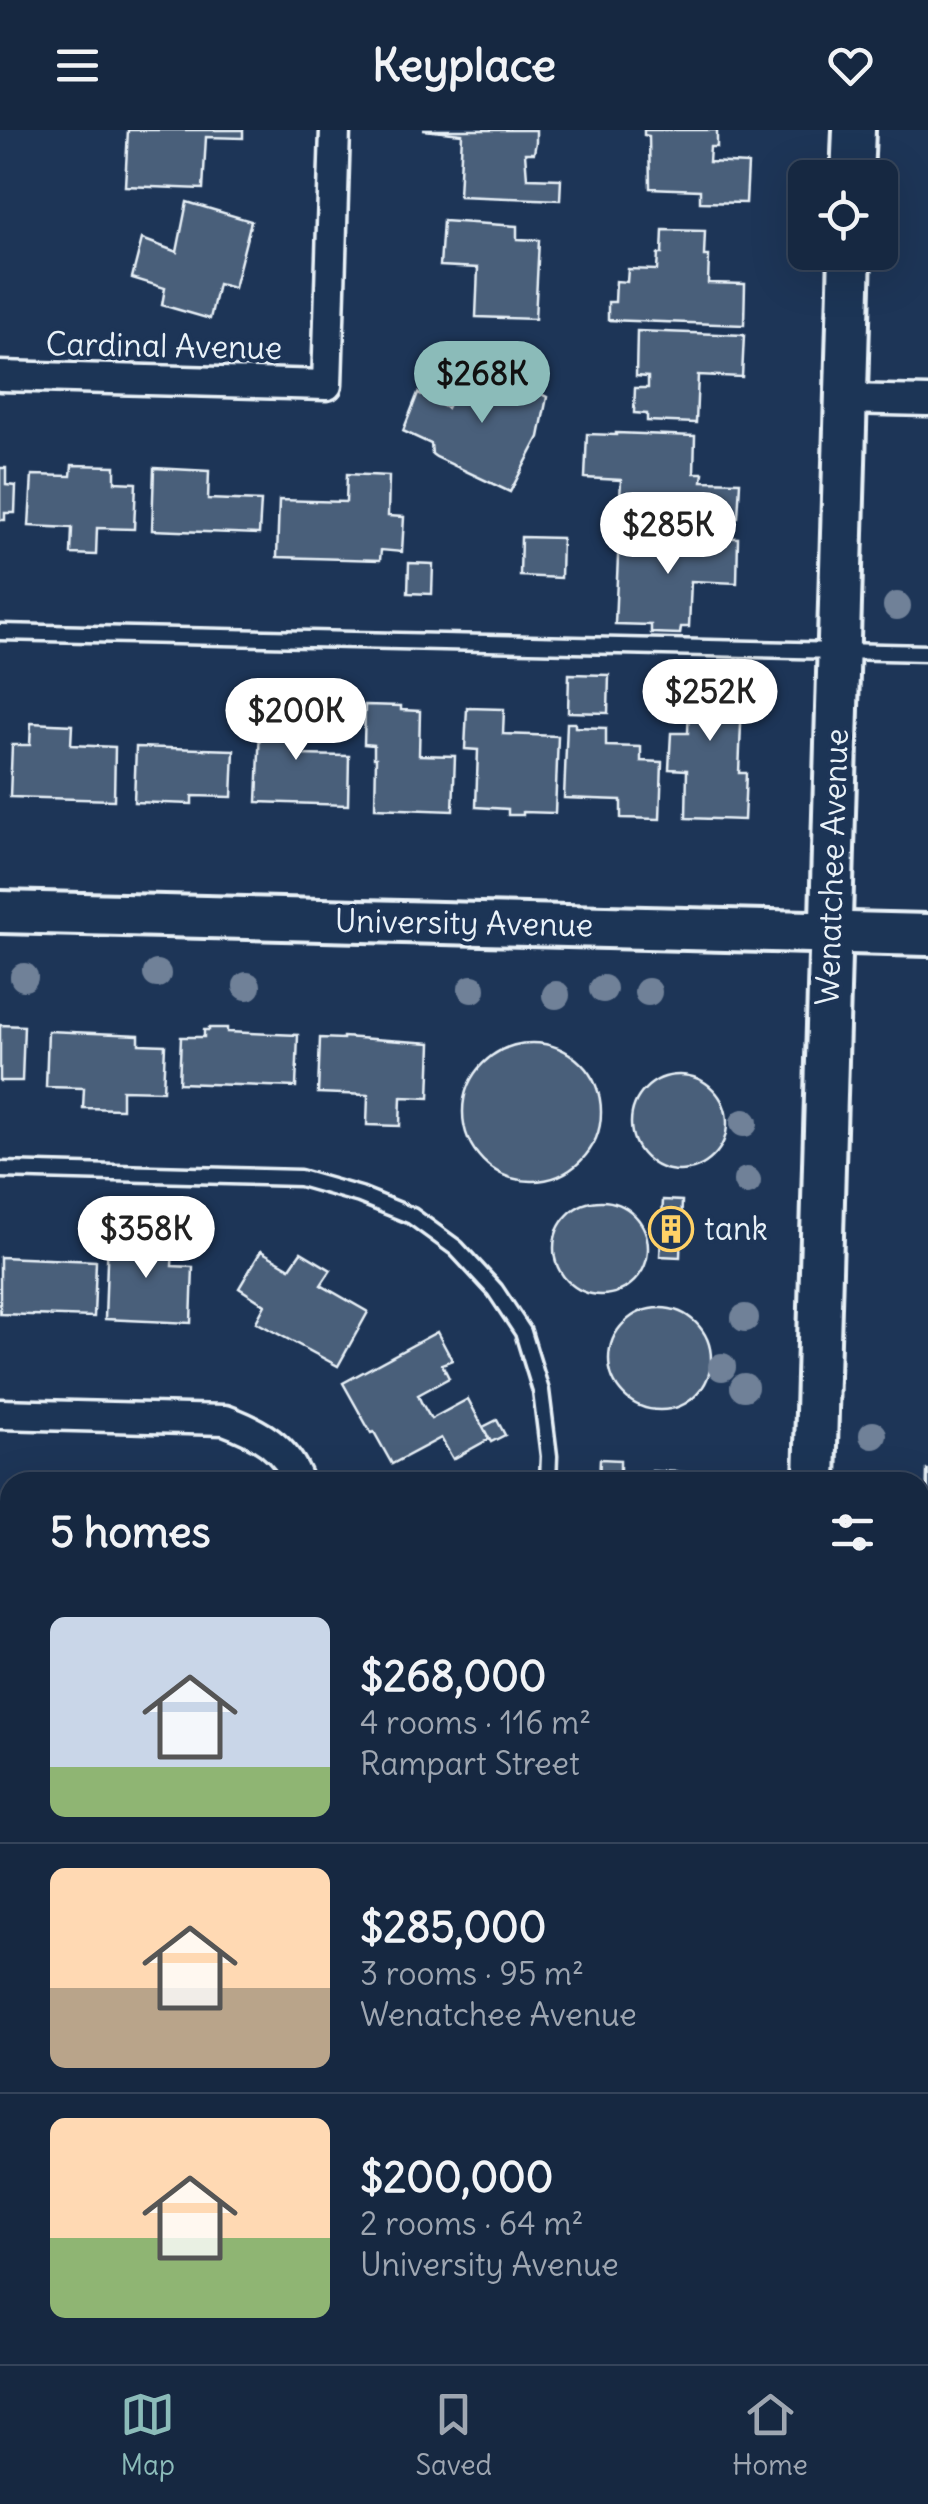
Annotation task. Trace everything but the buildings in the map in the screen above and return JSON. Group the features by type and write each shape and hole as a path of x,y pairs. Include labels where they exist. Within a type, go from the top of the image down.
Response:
{"street":[{"name":"Cardinal Avenue","path":"0,376 327,385 335,130"},
{"path":"853,160 854,130"},
{"name":"Wenatchee Avenue","path":"814,1472 850,270"},
{"path":"846,399 928,401"},
{"name":"University Avenue","path":"0,912 928,935"},
{"path":"0,1414 225,1420 255,1431 279,1450 293,1472"}],"lane":[{"path":"0,632 928,653"},
{"path":"0,1170 300,1178 360,1195 412,1216 456,1248 495,1290 523,1332 541,1391 548,1472"}],"place":[{"name":"tank","path":"671,1229"}]}
